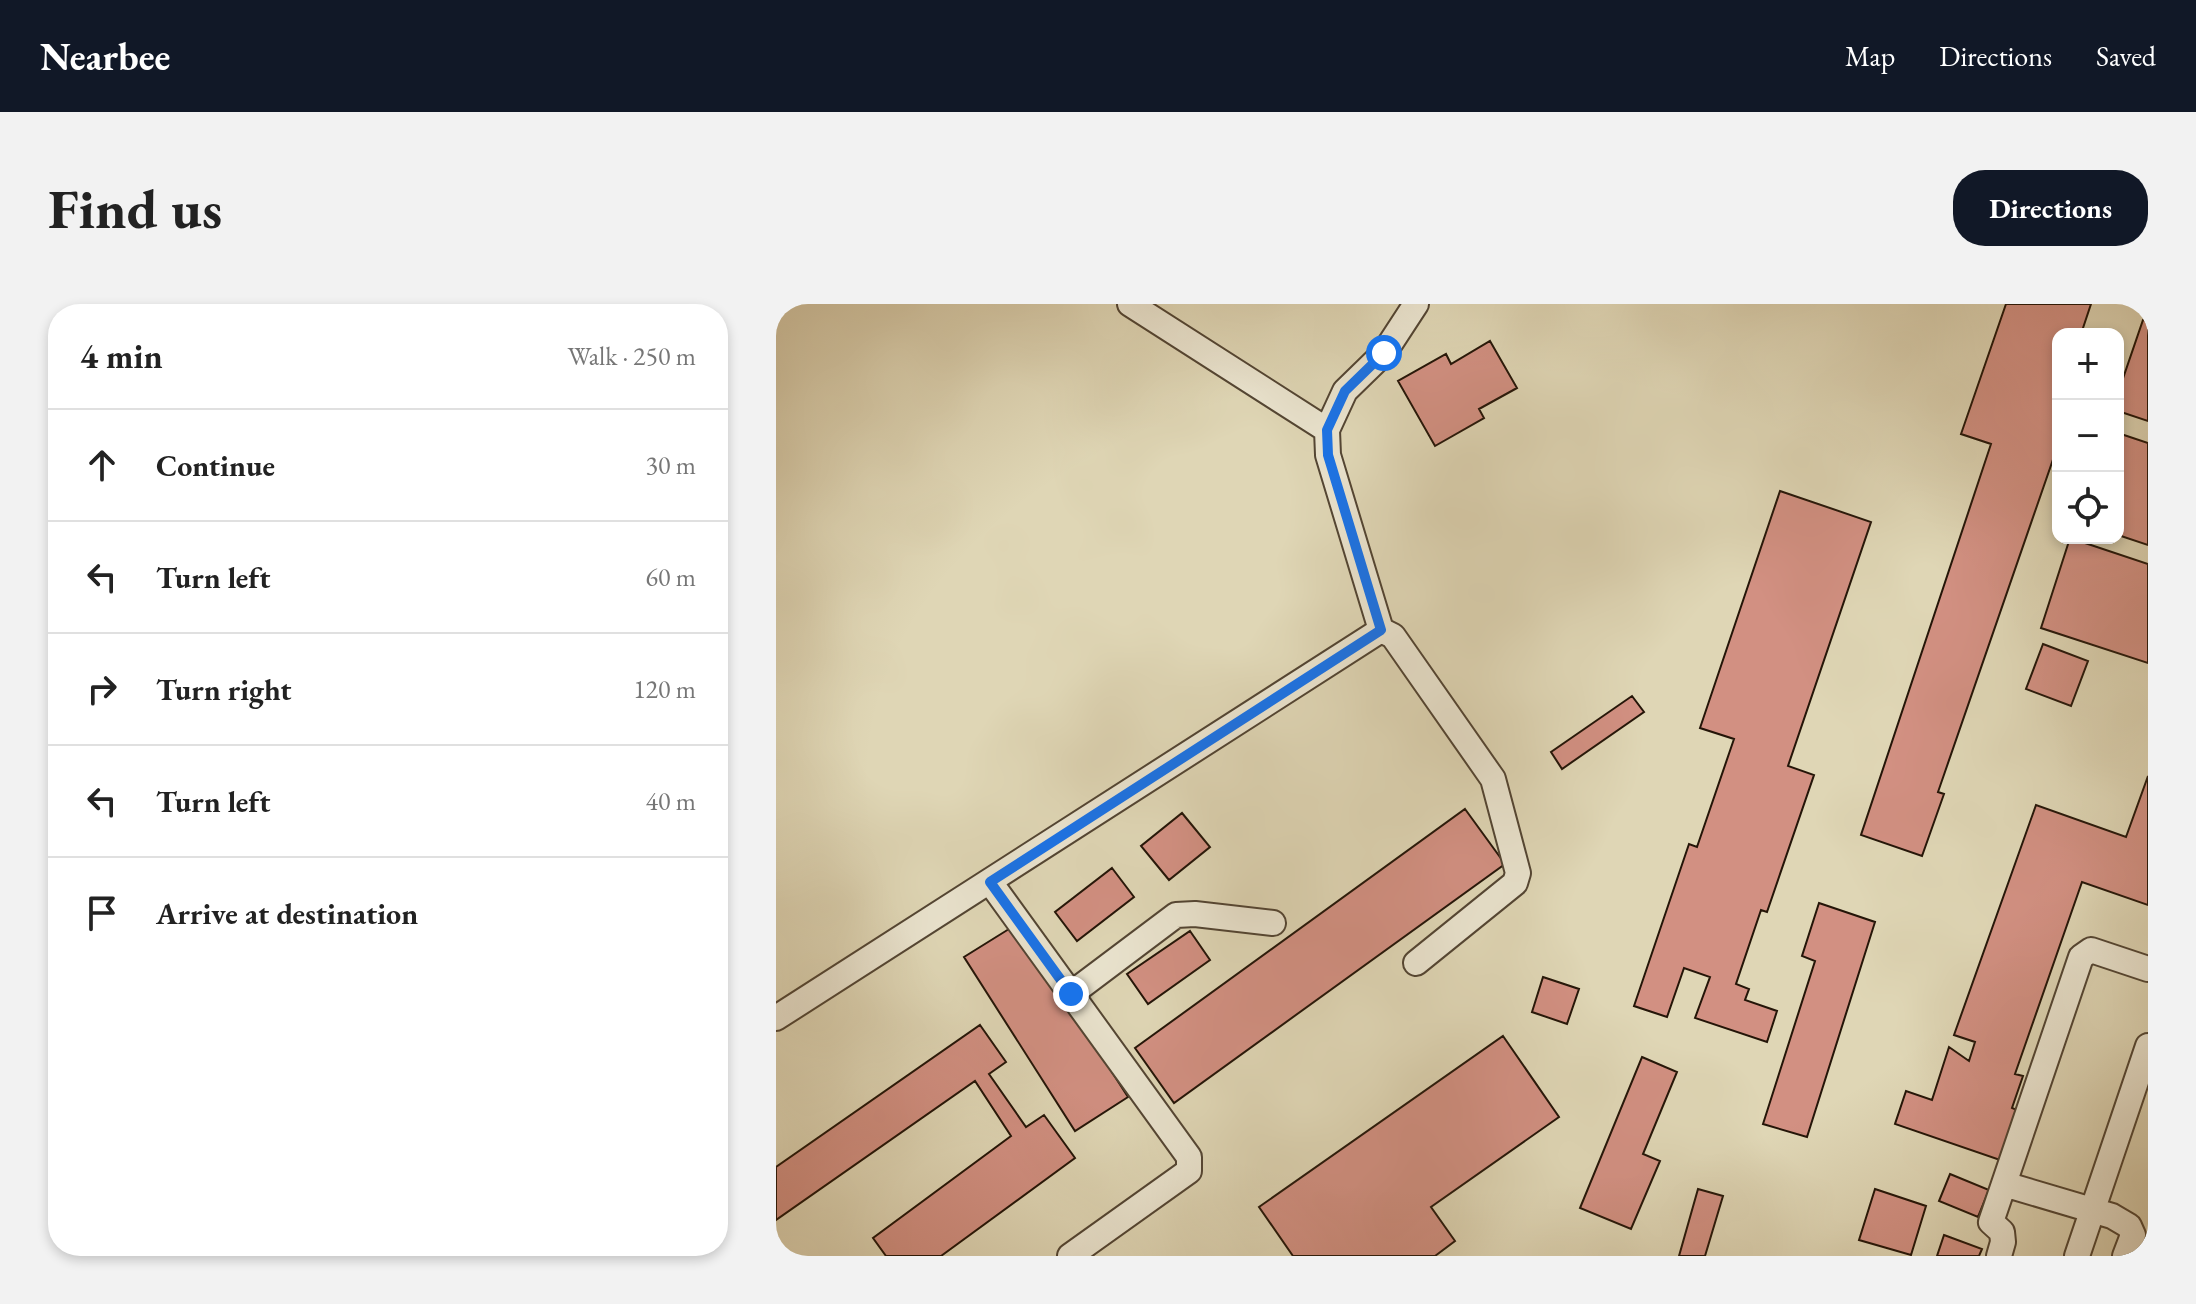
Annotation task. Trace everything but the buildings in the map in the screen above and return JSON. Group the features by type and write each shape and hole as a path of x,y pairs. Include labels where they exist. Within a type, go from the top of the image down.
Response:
{"lane":[{"path":"1130,304 1327,430"},
{"path":"1416,304 1384,353 1345,391 1327,430 1328,455 1381,630 1393,636 1493,779 1518,873 1515,883 1416,963"},
{"path":"776,1018 1381,630"},
{"path":"990,882 1189,1157 1189,1171 1070,1256"},
{"path":"1071,994 1176,915 1195,914 1273,923"},
{"path":"1999,1256 2002,1232 1991,1222 2081,957 2091,950 2148,969"},
{"path":"2077,1256 2148,1046"},
{"path":"2004,1184 2112,1216 2129,1226 2133,1235 2125,1256"}],"route":[{"path":"1071,994 990,882 1381,630 1328,455 1327,430 1345,391 1384,353"}]}
